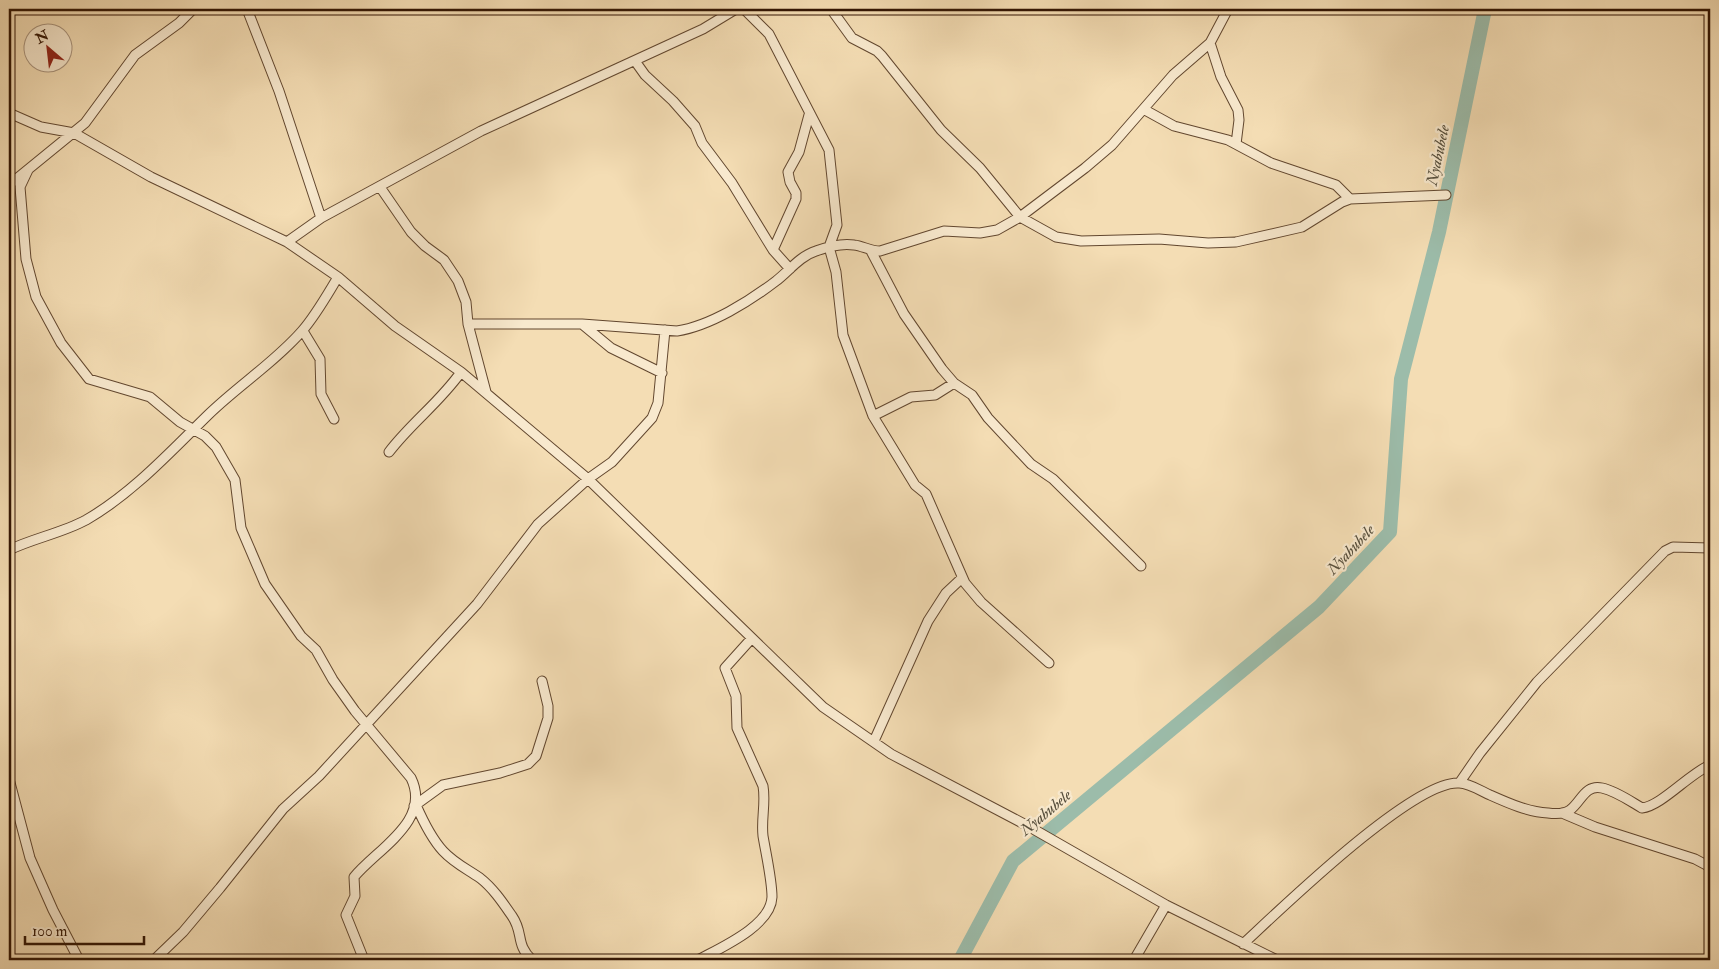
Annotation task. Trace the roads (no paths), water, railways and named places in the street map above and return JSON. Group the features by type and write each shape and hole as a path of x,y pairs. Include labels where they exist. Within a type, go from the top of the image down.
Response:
{"street":[{"path":"9,186 85,123 135,55 179,23 193,9"},
{"path":"247,9 279,91 322,218"},
{"path":"288,242 322,218 481,131 703,29 736,9"},
{"path":"744,9 769,34 809,115 829,150 832,162 831,179 837,225 829,247 836,272 843,334 873,416 915,485 926,494 962,578 981,602 1049,663"},
{"path":"831,9 852,38 877,51 882,56 941,130 980,168 1020,217 1047,233 1065,239 1160,239 1236,242 1302,227 1342,202 1350,200 1446,195"},
{"path":"468,324 582,324 677,331 704,325 775,282 814,251 849,244 871,251 880,251 944,231 980,233 997,230 1020,217 1112,145 1180,69 1210,43 1228,9"},
{"path":"1210,43 1221,77 1239,116 1236,144"},
{"path":"635,61 645,75 673,101 695,126 702,143 732,184 773,250 790,269"},
{"path":"1145,110 1174,126 1236,144 1271,163 1336,185 1350,200"},
{"path":"9,113 41,126"},
{"path":"773,250 796,199 796,193 790,182 788,172 799,152 809,115"},
{"path":"9,121 74,133 151,177 288,242 338,277 395,326 461,372 588,479 823,708 891,754 1028,826 1166,905 1277,960"},
{"path":"28,170 20,187 26,259 36,297 61,343 90,380 148,396 180,422 211,441 230,470 239,504 241,528 265,584 301,636 316,650 333,680 411,778 415,786 415,805 405,826 354,877 355,896 346,915 364,960"},
{"path":"380,187 411,232 449,267 464,296 468,324 486,392"},
{"path":"871,251 918,335 954,383 972,395 988,418 1031,464 1057,483 1141,566"},
{"path":"9,550 43,536 68,530 103,510 195,431 209,414 271,362 303,330 338,277"},
{"path":"582,324 611,348 662,373"},
{"path":"303,330 320,359 321,394 334,419"},
{"path":"154,960 183,932 283,809 319,776 477,604 538,524 588,479 612,462 652,418 658,402 665,330"},
{"path":"389,452 413,423 450,387 461,372"},
{"path":"873,416 911,396 935,396 954,383"},
{"path":"1460,782 1480,753 1537,682 1665,551 1673,546 1710,548"},
{"path":"874,741 928,621 946,593 962,578"},
{"path":"698,960 757,924 768,912 772,897 762,823 765,796 763,786 737,728 736,696 725,668 752,638"},
{"path":"415,805 443,785 500,773 528,764 536,756 548,718 548,706 542,681"},
{"path":"1242,944 1348,849 1426,792 1443,784 1460,782 1522,808 1547,813 1562,813 1570,810 1587,790 1601,787 1642,808 1648,808 1695,773 1710,765"},
{"path":"9,779 30,858 53,910 79,960"},
{"path":"415,805 441,850 452,860 481,879 498,897 514,919 523,952 532,960"},
{"path":"1562,813 1595,827 1695,859 1710,867"},
{"path":"1134,960 1166,905"}],"waterway":[{"name":"Nyabubele","path":"960,960 1013,861 1319,607 1390,532 1401,379 1439,232 1485,9"}]}
